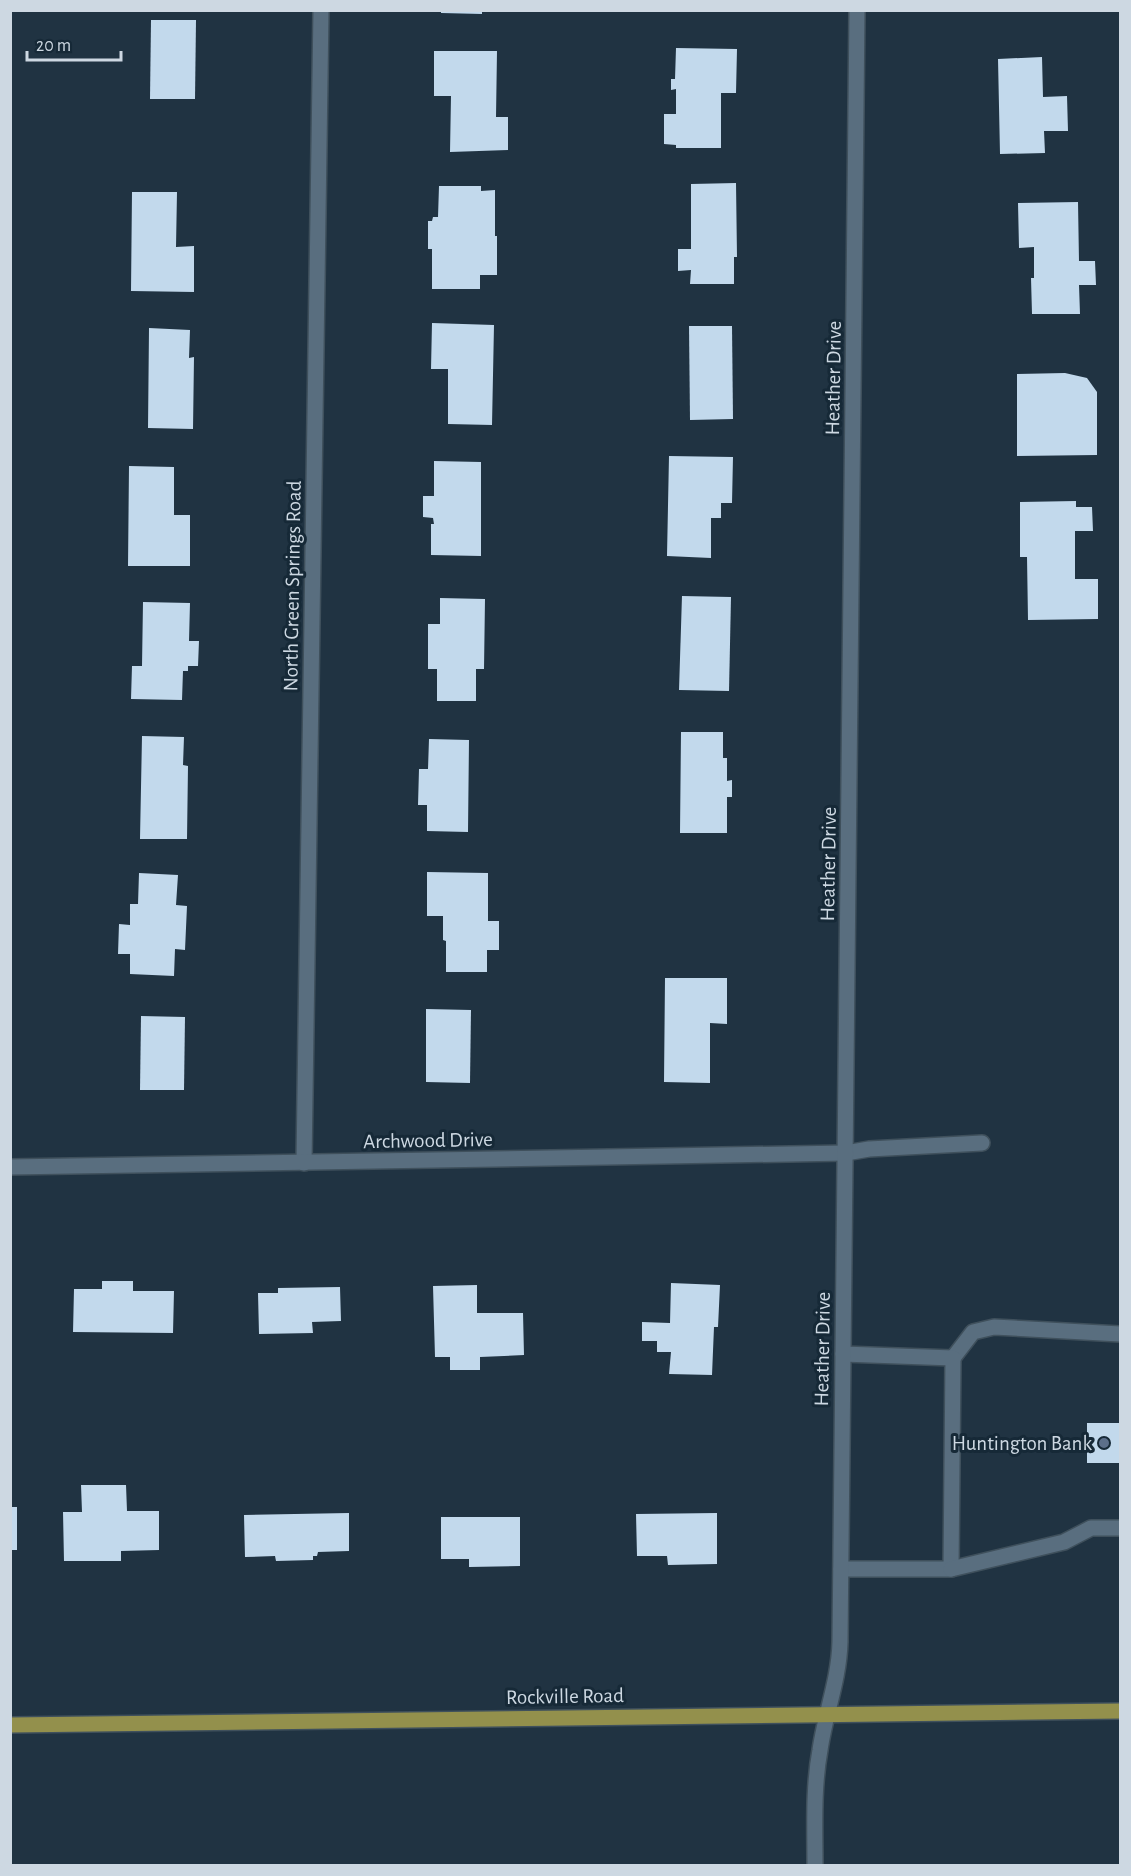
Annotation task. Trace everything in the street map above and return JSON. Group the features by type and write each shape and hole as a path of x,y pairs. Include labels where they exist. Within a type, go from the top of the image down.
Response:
{"main road":[{"name":"Rockville Road","path":"10,1725 1120,1711"}],"street":[{"name":"North Green Springs Road","path":"304,1163 321,10"},
{"name":"Heather Drive","path":"815,1866 817,1767 826,1715 834,1694 840,1661 857,10"},
{"name":"Archwood Drive","path":"10,1167 846,1153 869,1149 982,1143"},
{"path":"951,1569 953,1358 973,1332 994,1327 1120,1334"},
{"path":"843,1354 953,1358"},
{"path":"841,1569 951,1569 1064,1542 1091,1528 1120,1528"}],"building":[{"path":"441,10 482,10 482,14 441,13"},
{"path":"151,20 196,20 195,99 150,99"},
{"path":"676,48 737,49 736,93 721,93 721,148 676,148 676,145 664,144 664,114 676,114 676,89 671,90 671,79 675,79"},
{"path":"434,51 497,51 496,117 508,117 508,150 450,152 451,96 434,96"},
{"path":"1042,57 1043,97 1067,96 1068,131 1044,131 1045,153 1000,154 998,59"},
{"path":"736,183 737,257 734,257 734,284 690,284 691,270 678,271 678,249 691,249 691,184"},
{"path":"439,186 481,186 481,191 495,190 497,275 480,275 480,289 432,289 432,249 428,249 428,221 432,221 433,217 438,217"},
{"path":"132,192 177,192 176,247 194,246 194,292 131,291"},
{"path":"1078,202 1079,261 1095,261 1096,285 1079,285 1080,314 1032,314 1031,278 1034,278 1034,247 1019,248 1018,203"},
{"path":"432,323 494,325 492,425 448,424 448,369 431,369"},
{"path":"689,326 732,326 733,419 690,420"},
{"path":"149,328 190,330 189,358 194,357 193,429 148,428"},
{"path":"1065,373 1087,378 1097,392 1097,455 1017,456 1017,374"},
{"path":"669,456 733,457 732,503 721,503 721,518 711,518 711,558 667,556"},
{"path":"434,461 481,462 481,556 431,555 431,524 434,524 433,518 423,517 423,496 434,496"},
{"path":"129,466 174,467 174,515 190,515 190,566 128,566"},
{"path":"1076,501 1076,507 1092,507 1093,531 1075,531 1075,579 1098,579 1098,619 1028,620 1027,557 1020,557 1020,502"},
{"path":"682,596 731,597 729,691 679,690"},
{"path":"440,598 485,599 484,669 476,669 476,701 437,701 437,669 428,669 428,624 440,624"},
{"path":"143,602 190,603 189,641 199,641 198,666 188,666 188,671 183,671 182,700 131,699 132,666 142,666"},
{"path":"681,732 723,732 723,758 727,758 727,781 732,780 732,797 727,797 727,833 680,833"},
{"path":"142,736 184,737 183,765 188,766 187,839 140,839"},
{"path":"429,739 469,740 468,832 427,831 427,805 418,805 419,769 428,769"},
{"path":"427,872 488,873 488,921 499,921 499,950 487,950 487,972 446,972 443,916 427,916"},
{"path":"139,873 178,875 176,905 187,906 185,950 175,949 174,976 130,974 130,954 118,954 119,924 130,925 130,904 138,904"},
{"path":"665,978 727,978 727,1024 710,1023 710,1083 664,1082"},
{"path":"426,1009 471,1010 470,1083 426,1082"},
{"path":"141,1016 185,1017 184,1090 140,1090"},
{"path":"102,1281 133,1281 133,1291 174,1291 173,1333 73,1332 74,1289 102,1289"},
{"path":"671,1283 720,1285 718,1327 714,1327 712,1375 669,1374 671,1352 657,1352 657,1341 642,1341 642,1322 670,1323"},
{"path":"477,1285 477,1313 523,1313 524,1355 480,1357 480,1370 450,1370 450,1357 435,1357 433,1286"},
{"path":"340,1287 341,1321 312,1322 313,1333 259,1334 258,1293 278,1293 278,1288"},
{"name":"Huntington Bank","path":"1087,1423 1120,1423 1120,1463 1087,1463"},
{"path":"81,1485 126,1485 127,1511 159,1511 159,1550 121,1551 121,1561 64,1561 63,1512 82,1512"},
{"path":"10,1507 17,1507 17,1550 10,1550"},
{"path":"349,1513 349,1551 318,1552 317,1556 313,1556 313,1560 276,1561 275,1556 245,1557 244,1515"},
{"path":"717,1513 717,1564 668,1565 667,1556 637,1556 636,1514"},
{"path":"441,1517 520,1517 520,1566 469,1567 469,1559 441,1559"}],"place":[{"name":"Huntington Bank","path":"1104,1443"}]}
